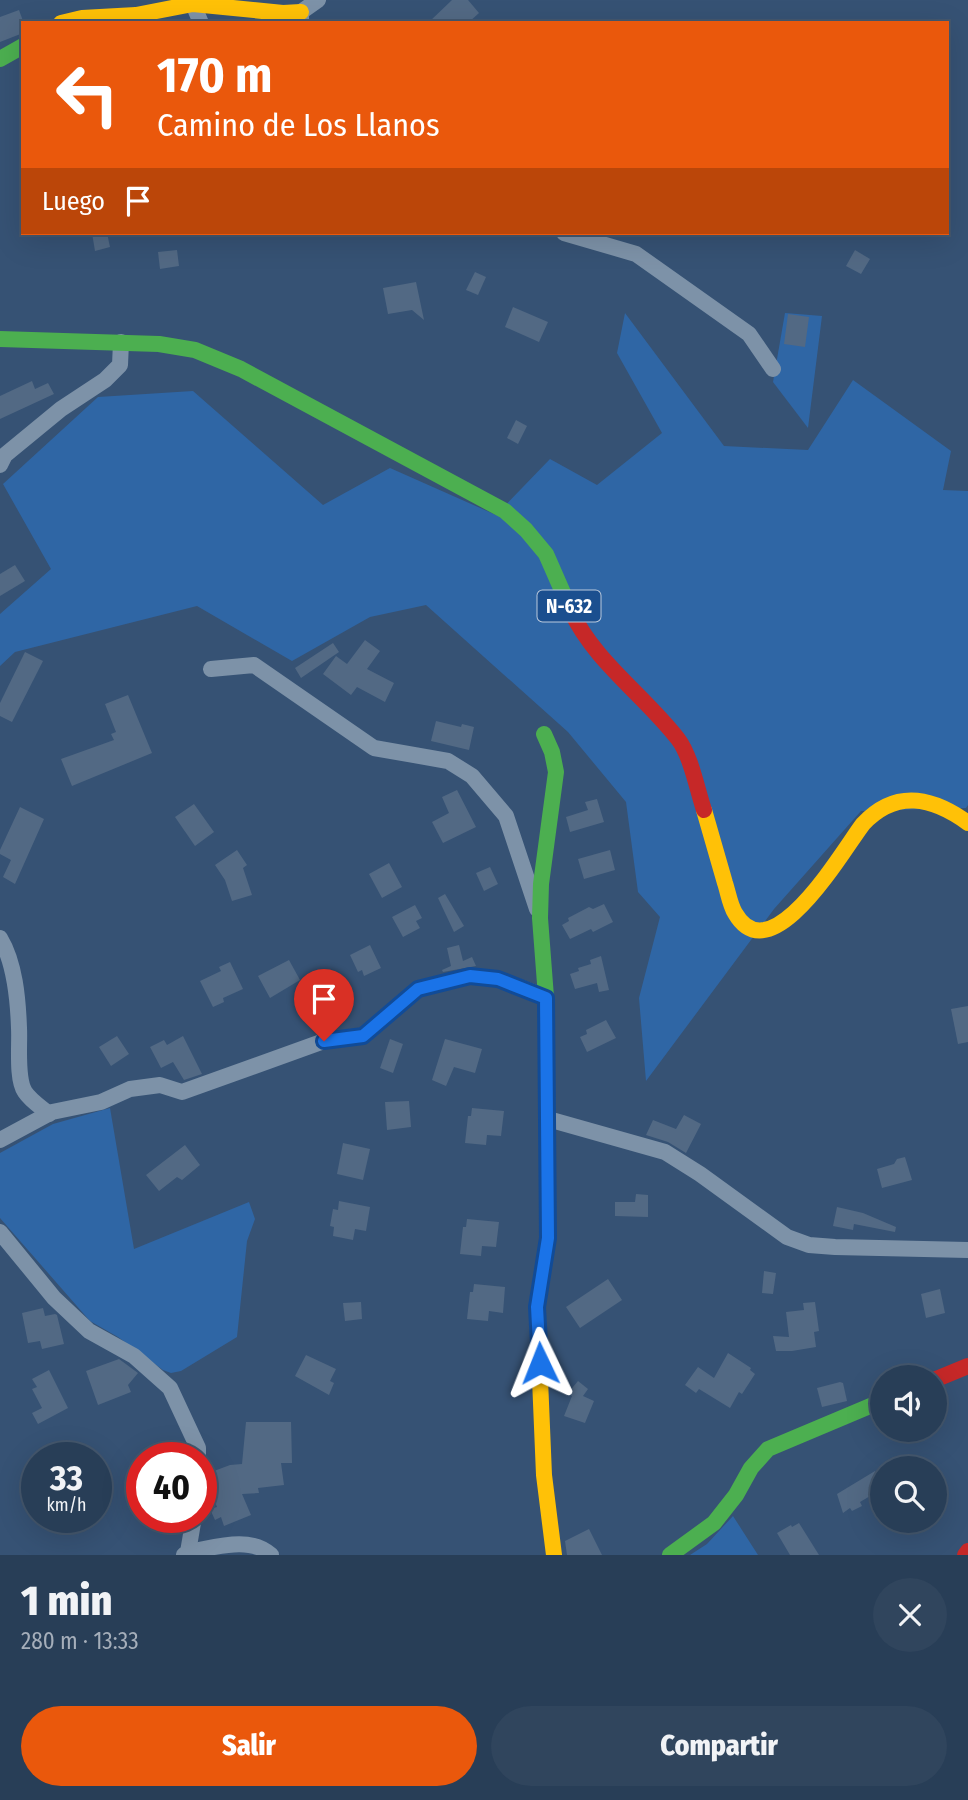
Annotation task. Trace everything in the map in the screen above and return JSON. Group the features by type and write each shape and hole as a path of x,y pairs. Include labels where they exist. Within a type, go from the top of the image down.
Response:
{"main road":[{"path":"72,21 136,15 193,2 301,17"},
{"path":"0,59 21,47"},
{"name":"N-632","path":"0,339 159,344 195,350 241,369 505,511 546,554 577,624 680,741 692,771 733,912 748,929 768,932 786,922 804,904 873,812 898,801 915,799 935,804 968,823"},
{"path":"544,734 552,752 556,772 541,884 540,918 546,998 548,1238 537,1307 544,1475 554,1555"},
{"path":"947,1375 968,1366"},
{"path":"670,1555 714,1523 736,1495 751,1468 768,1449 870,1406"}],"street":[{"path":"301,17 318,0"},
{"path":"193,2 200,21"},
{"path":"571,235 636,254 749,334 773,369"},
{"path":"0,465 5,455 61,409 105,380 120,365 121,342"},
{"path":"211,669 254,665 374,748 448,761 472,776 506,816 540,918"},
{"path":"0,938 16,987 23,1090 49,1114"},
{"path":"0,1140 49,1114 101,1102 130,1089 160,1085 182,1092 324,1041 363,1036 418,989 470,976 498,979 546,998"},
{"path":"548,1119 665,1152 787,1237 809,1245 968,1250"},
{"path":"0,1232 54,1298 89,1331 134,1356 170,1388 195,1442"},
{"path":"190,1533 186,1553 236,1544 259,1546 271,1555"}],"shaded area":[{"path":"625,313 724,446 808,450 853,380 951,451 943,490 968,491 968,805 966,808 861,811 774,909 646,1081 639,998 660,917 638,892 626,802 568,732 426,605 370,617 292,661 197,606 15,652 0,666 0,614 51,569 3,484 98,397 193,391 323,505 390,468 496,515 550,459 597,485 662,433 617,353"},
{"path":"785,313 822,316 808,428 773,382"},
{"path":"110,1108 134,1249 249,1202 255,1219 247,1241 237,1337 181,1371 171,1373 163,1370 118,1337 90,1321 0,1218 0,1153 53,1124"},
{"path":"733,1516 758,1555 690,1555 707,1544"}],"building":[{"path":"452,0 468,0 479,13 470,21 430,21"},
{"path":"19,10 23,21 21,34 0,42 0,17"},
{"path":"92,235 107,235 110,247 95,251"},
{"path":"177,250 179,266 160,269 158,252"},
{"path":"855,250 870,259 861,274 846,266"},
{"path":"475,272 486,277 478,295 466,290"},
{"path":"416,282 424,320 412,310 388,314 383,288"},
{"path":"513,307 548,322 539,342 505,327"},
{"path":"788,314 809,317 805,347 784,344"},
{"path":"32,381 35,389 48,383 54,394 0,419 0,396"},
{"path":"516,420 527,426 518,444 507,438"},
{"path":"15,565 25,581 0,596 0,574"},
{"path":"365,640 380,651 367,669 394,683 385,702 357,687 351,695 323,674 336,656 347,664"},
{"path":"333,643 339,652 301,678 295,668"},
{"path":"25,652 43,661 12,722 0,716 0,703"},
{"path":"128,695 152,753 72,786 61,759 114,740 111,734 116,732 105,704"},
{"path":"436,721 474,727 469,750 431,741"},
{"path":"457,790 476,827 443,843 432,822 449,813 442,797"},
{"path":"597,799 604,822 570,832 566,817 588,810 585,802"},
{"path":"194,804 214,832 195,846 175,817"},
{"path":"20,807 44,819 15,884 3,877 11,860 0,854 0,850"},
{"path":"237,850 247,865 243,868 252,895 232,901 225,880 215,865"},
{"path":"610,850 615,870 584,879 578,859"},
{"path":"389,863 402,887 382,898 369,874"},
{"path":"490,867 498,884 484,891 476,873"},
{"path":"445,894 464,926 454,932 438,898"},
{"path":"604,904 613,922 570,939 562,925 569,921 568,918 589,907 593,909"},
{"path":"415,905 422,918 416,921 420,928 403,937 392,917"},
{"path":"370,945 381,968 364,976 362,970 358,972 350,955"},
{"path":"459,945 463,961 472,957 476,966 443,972 442,970 451,966 447,948"},
{"path":"601,956 609,990 599,992 597,983 575,989 570,974"},
{"path":"289,960 300,980 270,998 258,976"},
{"path":"230,962 243,989 223,998 224,1002 213,1007 200,981 221,971 219,967"},
{"path":"968,1006 968,1042 958,1044 951,1009"},
{"path":"606,1020 616,1038 587,1052 580,1037 587,1034 586,1030"},
{"path":"117,1036 129,1054 111,1066 99,1047"},
{"path":"183,1036 202,1074 184,1080 173,1062 161,1068 150,1047 164,1040 167,1045"},
{"path":"390,1039 403,1044 393,1073 380,1068"},
{"path":"445,1039 482,1049 475,1073 454,1067 446,1086 432,1080"},
{"path":"409,1101 411,1127 387,1130 385,1102"},
{"path":"472,1108 504,1111 501,1136 487,1135 486,1145 465,1143 468,1116 471,1116"},
{"path":"684,1115 701,1124 686,1153 668,1142 646,1135 653,1120 676,1129"},
{"path":"343,1143 370,1149 363,1180 337,1174"},
{"path":"185,1145 200,1165 182,1180 177,1177 159,1191 146,1175"},
{"path":"905,1157 912,1180 882,1188 877,1169 894,1164 897,1159"},
{"path":"636,1194 648,1195 648,1217 615,1216 615,1202 635,1202"},
{"path":"339,1201 370,1207 366,1231 355,1229 353,1240 333,1236 334,1227 330,1226 333,1209 338,1210"},
{"path":"837,1207 863,1213 896,1227 895,1232 854,1224 853,1230 833,1226"},
{"path":"467,1219 499,1222 496,1247 482,1246 481,1256 460,1254 463,1227 466,1227"},
{"path":"764,1271 776,1273 773,1294 762,1293"},
{"path":"608,1279 622,1300 580,1328 566,1307"},
{"path":"474,1284 505,1287 503,1313 489,1311 488,1321 467,1319 470,1292 473,1292"},
{"path":"940,1289 945,1313 926,1318 921,1294"},
{"path":"361,1302 362,1319 345,1321 343,1303"},
{"path":"815,1302 819,1331 814,1332 816,1347 776,1351 773,1336 789,1337 786,1312 804,1310 803,1303"},
{"path":"43,1308 45,1316 57,1315 64,1344 42,1349 40,1341 28,1343 22,1313"},
{"path":"728,1353 751,1368 755,1374 742,1394 739,1392 730,1408 699,1389 696,1393 685,1385 698,1367 714,1378"},
{"path":"306,1355 336,1369 330,1381 334,1383 329,1395 295,1376"},
{"path":"119,1359 138,1373 128,1385 131,1392 98,1405 86,1371"},
{"path":"49,1370 68,1408 38,1424 32,1413 42,1408 32,1389 37,1387 32,1379"},
{"path":"578,1381 588,1389 583,1396 594,1401 585,1423 564,1416 572,1396 568,1393"},
{"path":"843,1383 847,1401 822,1407 817,1388"},
{"path":"246,1422 291,1422 292,1463 281,1463 284,1485 258,1488 259,1493 242,1494 251,1515 224,1526 221,1517 217,1519 217,1470 242,1464"},
{"path":"870,1474 870,1496 860,1502 862,1506 852,1511 850,1508 843,1513 837,1494"},
{"path":"799,1523 819,1555 790,1555 777,1533"},
{"path":"589,1529 602,1555 567,1555 565,1541"}],"traffic: fast":[{"path":"0,59 21,47"},
{"path":"0,339 159,344 195,350 241,369 505,511 546,554 571,611"},
{"path":"544,734 552,752 556,772 541,884 540,918 546,997 548,1188"},
{"path":"670,1555 714,1523 736,1495 751,1468 768,1449 870,1406"}],"traffic: slow":[{"path":"69,21 136,15 193,4 283,13 301,12"},
{"path":"704,810 733,910 750,928 767,929 786,919 805,902 863,824 888,805 901,801 928,803 941,807 968,823"},
{"path":"548,1188 548,1238 537,1307 544,1475 554,1555"}],"traffic: jam":[{"path":"571,611 606,662 665,723 683,746 704,810"},
{"path":"947,1375 968,1366"},
{"path":"965,1555 968,1551"}],"route":[{"path":"324,1041 363,1036 418,989 470,976 498,979 546,998 548,1238 537,1307 540,1363"}]}
